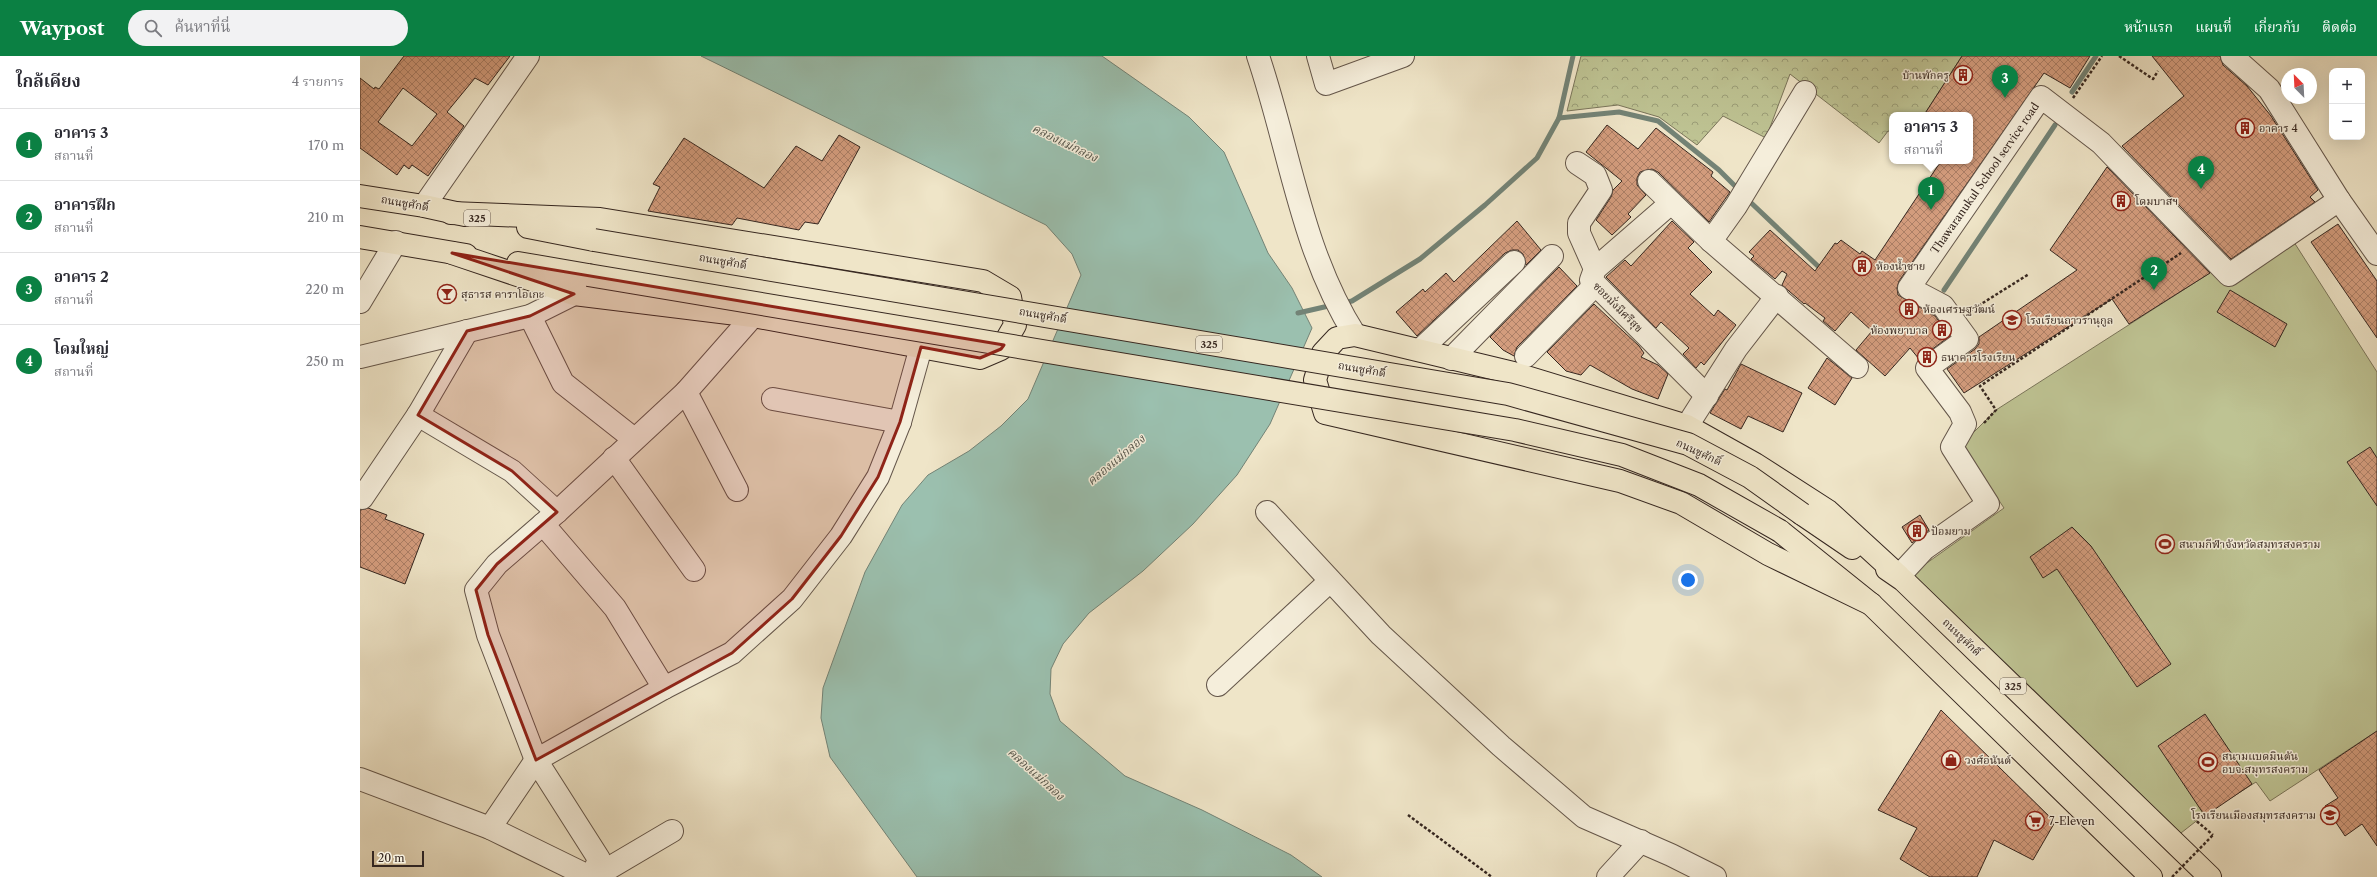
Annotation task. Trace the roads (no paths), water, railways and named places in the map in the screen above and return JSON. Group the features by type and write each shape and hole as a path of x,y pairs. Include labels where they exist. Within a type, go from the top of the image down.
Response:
{"main road":[{"name":"ถนนชูศักดิ์","path":"360,196 424,206 451,213 594,240 1508,394 1688,444 1750,477 1848,546 1899,576 2210,877"},
{"path":"451,213 600,219 983,281 1010,297 1015,325 1001,349 980,358 753,316 574,294 452,252"},
{"path":"360,237 1515,430 1622,455 1699,485 1780,531 1871,604 2151,877"},
{"path":"1871,604 1768,554 1681,503 1620,481 1325,412 1315,380 1323,353 1350,327 1420,350 1520,375 1687,426 1755,464 1828,511 1899,576"}],"street":[{"path":"424,206 528,56"},
{"path":"1258,56 1271,92 1298,199 1324,277 1350,327"},
{"path":"1318,56 1326,84 1403,56"},
{"path":"2232,56 2269,89 2339,200 2377,254"},
{"path":"1711,241 1736,206 1805,92"},
{"name":"Thawaranukul School service road","path":"1899,576 1924,550 1988,504 1952,447 1965,424 1960,412 1927,368 1968,339 1943,306 1909,288 2041,97 2101,143 2229,275 2339,200"},
{"path":"1526,356 1595,277 1579,233 1579,223 1602,190 1595,175 1577,163"},
{"path":"1649,181 1711,241 1777,296 1857,367"},
{"name":"ซอยมั่งมีศรีสุข","path":"1671,203 1595,277 1707,396"},
{"path":"360,302 396,242"},
{"path":"1452,359 1552,256"},
{"path":"1420,350 1514,262"},
{"path":"360,357 530,316 574,294"},
{"path":"1687,426 1736,349 1777,296"},
{"path":"530,316 563,383 634,439"},
{"path":"592,877 599,858 536,760 488,635 476,590 497,564 550,518 686,392 753,316"},
{"path":"360,496 362,498 418,415 468,331"},
{"path":"490,828 536,760 664,688 732,653 792,599 841,536 878,477 900,422 921,347"},
{"path":"686,392 737,490"},
{"path":"773,398 900,422"},
{"path":"418,415 512,471 550,518 615,608 664,688"},
{"path":"614,458 694,570"},
{"path":"1267,512 1381,635 1501,746 1584,817 1641,841 1715,877"},
{"path":"1218,686 1330,581"},
{"path":"360,779 490,828 592,877"},
{"path":"592,877 672,831"},
{"path":"1608,877 1641,841"}],"water":[{"name":"คลองแม่กลอง","path":"701,56 1102,56 1189,117 1224,152 1268,253 1292,288 1312,328 1270,424 1237,475 1193,524 1143,571 1089,613 1063,644 1051,669 1050,694 1060,721 1125,776 1202,810 1291,855 1322,877 917,877 830,757 821,718 823,688 865,572 902,505 928,475 969,451 1001,426 1028,399 1081,275 1072,254 1046,225"}],"waterway":[{"path":"1343,303 1352,301 1420,259 1485,205 1537,158 1559,118 1573,56"},
{"path":"2072,92 2096,56"},
{"path":"1559,118 1619,112 1658,121 1719,170 1739,190"},
{"path":"1944,290 2055,125"},
{"path":"1746,198 1823,271"},
{"path":"1298,313 1333,305"}],"place":[{"name":"บ้านพักครู","path":"1963,75"},
{"name":"อาคาร 2","path":"2005,98"},
{"name":"อาคาร 4","path":"2245,128"},
{"name":"โดมใหญ่","path":"2201,189"},
{"name":"โดมบาสฯ","path":"2121,201"},
{"name":"อาคาร 3","path":"1931,210"},
{"name":"ห้องน้ำชาย","path":"1862,266"},
{"name":"อาคารฝึก","path":"2154,290"},
{"name":"สุธารส คาราโอเกะ","path":"447,294"},
{"name":"ห้องเศรษฐวัฒน์","path":"1909,309"},
{"name":"โรงเรียนถาวรานุกูล","path":"2012,320"},
{"name":"ห้องพยาบาล","path":"1942,330"},
{"name":"ธนาคารโรงเรียน","path":"1927,357"},
{"name":"ป้อมยาม","path":"1917,531"},
{"name":"สนามกีฬาจังหวัดสมุทรสงคราม","path":"2165,544"},
{"name":"วงศ์อนันต์","path":"1951,760"},
{"name":"สนามแบดมินตัน อบจ.สมุทรสงคราม","path":"2208,762"},
{"name":"โรงเรียนเมืองสมุทรสงคราม","path":"2330,815"},
{"name":"7-Eleven","path":"2035,821"}]}
